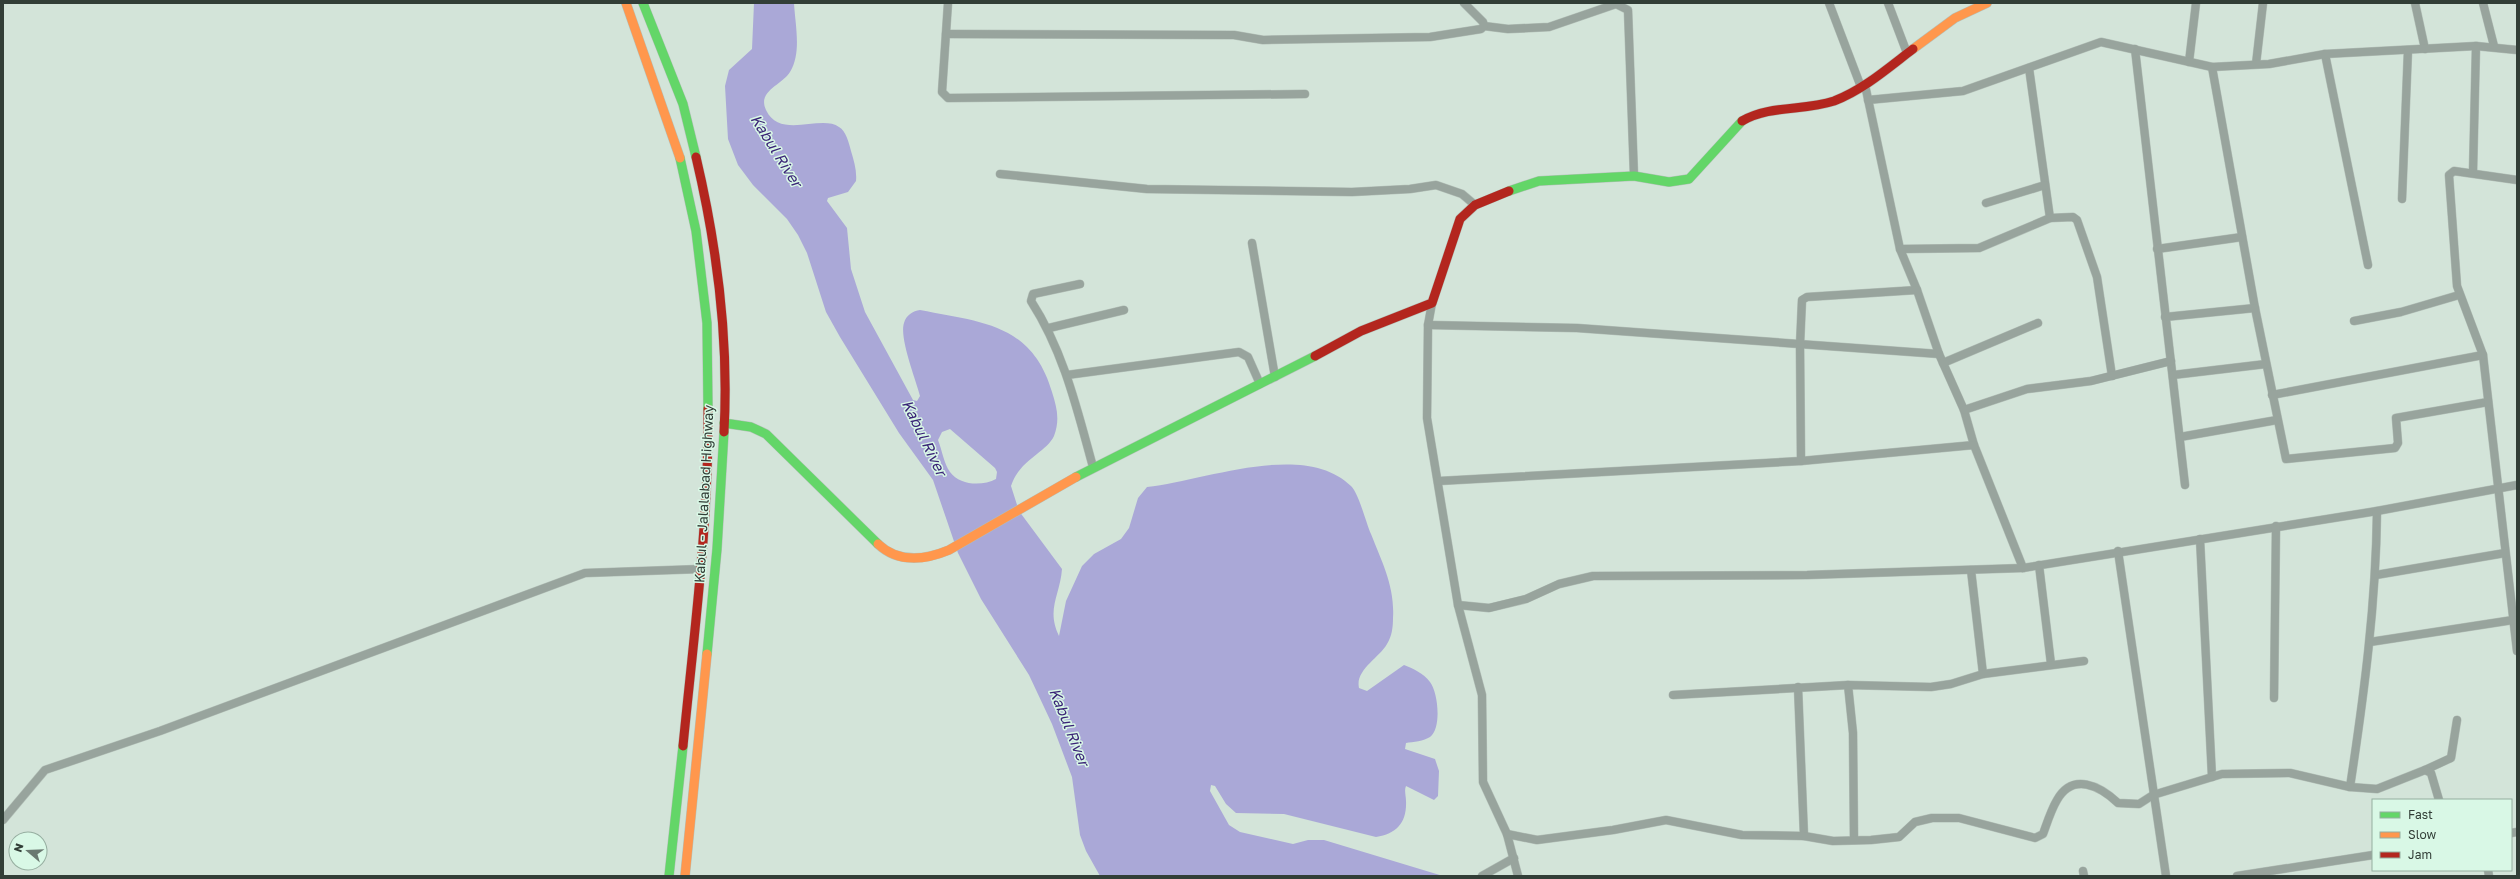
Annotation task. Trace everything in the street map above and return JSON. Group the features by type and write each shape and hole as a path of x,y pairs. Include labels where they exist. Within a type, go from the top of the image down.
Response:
{"main road":[{"name":"Kabul - Jalalabad Highway","path":"643,3 683,104 705,195 715,255 722,315 724,423 717,549 685,876"},
{"path":"724,423 751,426 766,434 888,553 906,559 929,559 949,550 1093,467 1275,377 1361,330 1432,303 1460,219 1475,205 1492,197 1539,181 1634,176 1670,182 1689,179 1737,124 1756,113 1833,102 1863,86 1954,18 1986,3"},
{"name":"Kabul - Jalalabad Highway","path":"628,4 675,140 696,231 707,323 708,454 701,569 669,876"},
{"path":"708,454 723,455"},
{"path":"702,548 717,549"},
{"path":"697,610 711,611"}],"street":[{"path":"948,3 942,92 948,98 1304,94"},
{"path":"1464,3 1484,26 1508,30 1549,27 1616,4 1628,10 1634,176"},
{"path":"1829,3 1868,100 1900,249 1917,290 1939,354 1964,410 1974,445 2023,568"},
{"path":"1888,3 1907,53"},
{"path":"2190,62 2196,3"},
{"path":"2256,64 2263,3"},
{"path":"2415,3 2425,49"},
{"path":"2483,3 2494,46"},
{"path":"946,34 1234,35 1263,40 1430,37 1481,29 1484,26"},
{"path":"1868,100 1964,91 2101,42 2212,67 2256,64 2325,54 2476,46 2494,46 2517,50"},
{"path":"2473,172 2476,46"},
{"path":"2135,49 2185,485"},
{"path":"2402,199 2408,50"},
{"path":"2325,54 2368,265"},
{"path":"2212,67 2255,308 2277,420 2285,457 2288,461 2395,448 2398,443 2396,418 2488,402"},
{"path":"2029,68 2050,218"},
{"path":"2517,180 2473,172 2454,171 2449,175 2452,229 2459,295 2483,355 2505,553 2514,601 2513,620 2517,651"},
{"path":"1000,174 1147,189 1352,192 1410,189 1436,185 1462,194 1475,205"},
{"path":"1986,203 2045,185"},
{"path":"1900,249 1980,248 2050,218 2069,216 2077,220 2097,277 2112,376"},
{"path":"2157,249 2242,237"},
{"path":"1252,243 1275,377"},
{"path":"1080,284 1034,294 1031,297 1049,328 1067,375 1093,467"},
{"path":"1802,461 1800,345 1804,297 1917,290"},
{"path":"2354,321 2401,312 2459,295"},
{"path":"1432,303 1428,326 1427,418 1439,481 1458,605 1482,695 1483,782 1507,834 1518,876"},
{"path":"2165,317 2255,308"},
{"path":"1049,328 1124,310"},
{"path":"1943,363 2038,323"},
{"path":"1428,326 1577,328 1939,354"},
{"path":"1067,375 1239,352 1248,357 1260,384"},
{"path":"2272,395 2483,355"},
{"path":"1964,410 2027,389 2091,381 2171,361"},
{"path":"2173,374 2266,364"},
{"path":"2180,437 2277,420"},
{"path":"1439,481 1802,461 1974,445"},
{"path":"1458,605 1489,608 1526,599 1559,584 1593,576 1807,575 2023,568 2118,551 2377,511 2517,485"},
{"path":"2350,787 2370,642 2376,575 2377,511"},
{"path":"2274,698 2276,526"},
{"path":"2200,539 2212,777"},
{"path":"2118,551 2166,876"},
{"path":"2376,575 2505,553"},
{"path":"2039,565 2051,664"},
{"path":"3,820 44,770 160,731 518,597 585,573 701,569"},
{"path":"1971,570 1983,674"},
{"path":"2370,642 2513,620"},
{"path":"1673,695 1848,685 1931,687 1951,684 1983,674 2051,664 2084,661"},
{"path":"1848,685 1852,732 1854,840"},
{"path":"1798,687 1804,836"},
{"path":"1507,834 1537,840 1613,830 1666,820 1742,835 1804,836 1833,841 1899,837 1915,822 1932,818 1958,818 2035,838 2043,834 2057,800 2068,786 2084,784 2104,790 2118,803 2139,804 2153,795 2222,774 2290,773 2350,787 2377,789 2451,758 2457,720"},
{"path":"2425,770 2431,773 2439,799"},
{"path":"2237,876 2372,855"},
{"path":"1482,876 1514,858"}],"water":[{"name":"Kabul River","path":"754,3 794,3 797,47 794,64 786,77 768,93 764,103 766,110 772,119 781,123 791,125 822,123 831,124 839,127 845,134 854,162 856,181 848,192 828,198 827,201 847,228 851,269 865,312 913,400 917,401 920,396 906,348 903,330 906,318 912,312 920,310 963,318 983,323 1001,330 1017,339 1031,352 1043,369 1052,392 1056,409 1056,430 1050,442 1020,469 1011,486 1019,511 1062,569 1054,610 1055,626 1059,636 1066,601 1082,566 1094,554 1121,539 1129,528 1138,498 1147,487 1253,467 1281,465 1307,466 1331,473 1351,486 1360,502 1387,575 1393,607 1393,625 1390,638 1383,649 1364,670 1359,682 1359,688 1367,691 1404,665 1415,670 1430,682 1437,701 1438,710 1434,732 1428,738 1406,743 1405,749 1435,759 1439,771 1438,796 1434,800 1406,786 1406,808 1402,821 1395,830 1376,837 1284,814 1236,813 1226,804 1215,786 1211,785 1210,791 1229,825 1240,832 1293,844 1308,840 1324,840 1443,876 1100,876 1086,851 1080,835 1072,777 1052,724 1029,675 981,599 958,553 933,480 899,433 826,312 807,253 798,235 787,219 753,185 738,165 728,139 725,86 729,70 752,49","holes":["950,429 995,468 997,472 996,479 985,483 978,484 966,482 954,477 946,465 938,440 942,432"]}],"traffic: fast":[{"path":"643,3 683,104 696,157"},
{"path":"1509,191 1539,181 1634,176 1669,182 1689,179 1742,121"},
{"path":"680,158 696,231 707,323 708,409"},
{"path":"1076,477 1315,356"},
{"path":"724,423 751,427 766,434 878,544"},
{"path":"707,654 717,549 724,432"},
{"path":"669,876 683,746"}],"traffic: slow":[{"path":"626,3 680,158"},
{"path":"1913,49 1955,18 1987,3"},
{"path":"878,544 894,554 912,558 931,556 949,550 1076,477"},
{"path":"685,876 707,654"}],"traffic: jam":[{"path":"1742,121 1753,116 1775,110 1810,106 1834,101 1865,85 1913,49"},
{"path":"696,157 710,225 720,293 725,363 724,432"},
{"path":"1315,356 1361,331 1432,303 1460,219 1475,205 1509,191"},
{"path":"683,746 703,536 708,451 708,409"}]}
